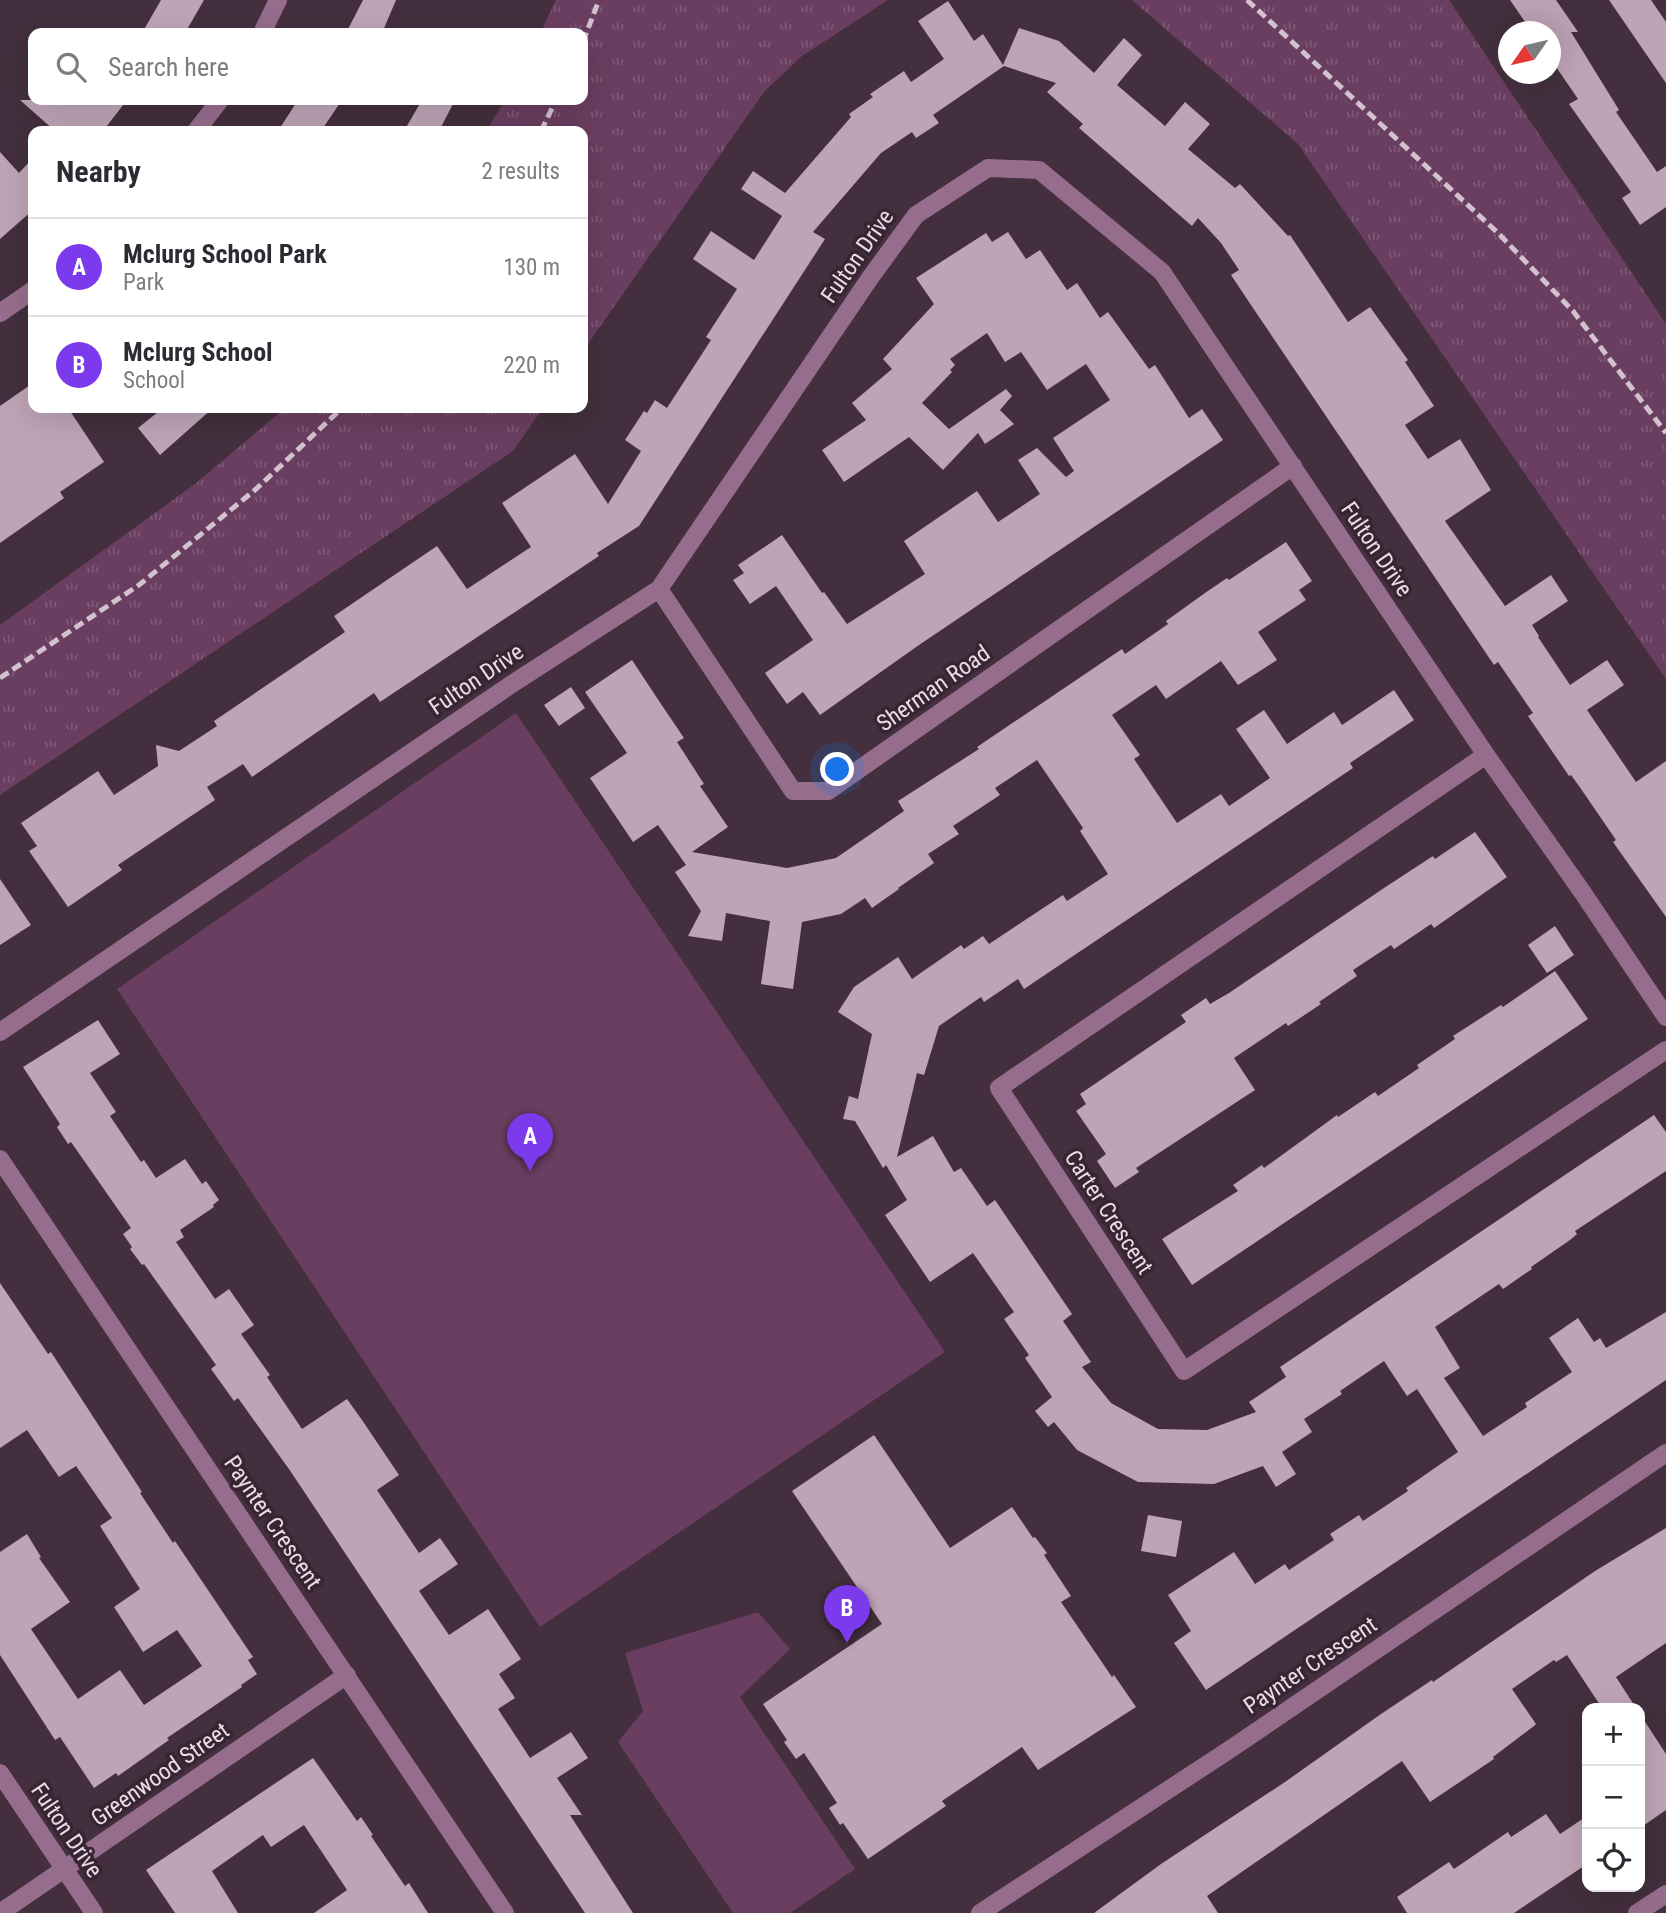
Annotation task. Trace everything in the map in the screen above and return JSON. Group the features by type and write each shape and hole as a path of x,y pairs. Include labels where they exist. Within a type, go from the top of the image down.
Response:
{"street":[{"path":"264,28 278,0"},
{"path":"200,126 216,105"},
{"name":"Fulton Drive","path":"0,1032 512,684 659,589 870,278 916,215 988,168 1039,170 1162,272 1486,755 1583,892 1666,1017"},
{"path":"0,313 28,293"},
{"name":"Sherman Road","path":"659,589 793,791 828,792 1293,466"},
{"name":"Carter Crescent","path":"1486,755 999,1088 1184,1371 1666,1050"},
{"name":"Paynter Crescent","path":"0,1159 505,1913"},
{"name":"Paynter Crescent","path":"980,1913 1240,1742 1666,1453"},
{"name":"Greenwood Street","path":"1,1913 347,1675"},
{"name":"Fulton Drive","path":"0,1773 94,1913"},
{"path":"1637,1913 1666,1894"}],"green space":[{"path":"556,0 888,0 802,56 764,92 588,344 588,126 489,126 502,105 588,105 588,28 542,28"},
{"path":"1132,0 1449,0 1498,73 1498,84 1505,84 1666,324 1666,679 1298,144"},
{"path":"279,413 540,413 513,451 0,795 0,625 195,484"},
{"path":"516,713 945,1352 540,1627 117,989"},
{"path":"758,1612 790,1649 740,1697 855,1869 790,1913 733,1913 618,1742 643,1711 625,1653"}],"building":[{"path":"161,0 204,0 188,28 145,28"},
{"path":"363,0 396,0 384,28 349,28"},
{"path":"1510,0 1556,0 1578,32 1571,32 1619,110 1616,112 1657,172 1666,166 1666,207 1640,225 1622,198 1631,192 1569,104 1578,99 1561,74 1561,21 1524,21"},
{"path":"1609,0 1651,0 1666,22 1666,83"},
{"path":"948,1 974,41 983,34 1003,65 1019,28 1059,41 1094,73 1124,38 1142,55 1117,85 1165,126 1185,102 1210,124 1188,149 1235,188 1240,184 1288,236 1290,235 1348,322 1370,307 1408,360 1405,362 1434,406 1405,425 1428,459 1460,439 1491,490 1445,521 1505,606 1551,575 1568,601 1532,625 1538,637 1570,685 1607,660 1624,685 1587,710 1636,782 1666,761 1666,917 1613,842 1616,840 1579,786 1571,775 1569,776 1528,716 1533,713 1498,662 1494,665 1231,275 1239,270 1221,243 1198,218 1192,226 1079,128 1083,124 1047,92 1056,83 1004,66 933,115 939,123 916,138 912,132 881,153 813,232 825,239 639,526 597,553 599,556 380,702 374,693 252,777 243,764 207,787 215,800 118,865 122,870 68,907 29,851 37,846 21,823 98,771 114,795 158,766 156,745 179,751 217,726 214,721 345,632 334,616 437,546 467,589 531,547 502,503 575,454 608,504 641,451 625,440 644,411 647,413 655,400 667,408 711,340 706,337 737,289 693,259 711,231 754,260 782,216 741,189 753,171 785,193 851,117 849,114 873,97 870,94 904,71 911,82 944,59 918,21"},
{"path":"20,100 28,100 28,105 123,105 107,126 49,126"},
{"path":"295,105 339,105 324,126 281,126"},
{"path":"419,105 452,105 442,126 407,126"},
{"path":"0,152 19,173 28,163 28,214 0,239"},
{"path":"1008,232 1026,259 1040,250 1067,290 1077,283 1100,318 1108,312 1149,369 1155,365 1189,418 1202,409 1223,440 820,715 803,692 787,704 765,673 813,640 776,586 750,604 733,580 744,573 738,565 782,535 847,624 925,574 904,541 977,491 998,522 1040,494 1018,460 1037,448 1066,477 1074,471 1053,438 1110,400 1086,364 1047,390 1021,352 1005,362 987,333 950,359 955,365 950,370 952,372 922,403 949,429 1006,389 1012,396 1000,410 1014,424 985,444 978,433 943,470 909,437 844,482 822,450 866,420 852,403 892,369 883,359 934,304 916,278 986,233 992,242"},
{"path":"28,386 28,413 71,413 104,462 60,492 64,498 0,543 0,406"},
{"path":"157,413 207,413 160,455 138,428"},
{"path":"1286,542 1312,581 1299,590 1306,600 1258,632 1277,660 1238,685 1221,661 1166,699 1156,685 1112,715 1140,755 1134,759 1177,823 1221,794 1229,806 1270,778 1236,729 1264,710 1287,744 1334,712 1342,725 1394,690 1414,720 1350,763 1353,768 1024,989 1018,979 984,1002 981,997 939,1026 924,1075 917,1073 897,1157 933,1136 954,1172 961,1168 987,1206 995,1200 1072,1314 1063,1321 1091,1362 1082,1367 1111,1403 1158,1429 1207,1430 1256,1412 1249,1402 1286,1377 1280,1367 1654,1115 1666,1132 1666,1171 1575,1231 1577,1234 1570,1240 1503,1289 1499,1284 1435,1327 1460,1368 1444,1378 1483,1436 1527,1407 1525,1403 1572,1372 1549,1338 1578,1318 1594,1342 1600,1338 1606,1348 1666,1312 1666,1380 1206,1690 1174,1643 1191,1631 1168,1595 1234,1552 1255,1584 1285,1564 1289,1570 1334,1540 1330,1534 1359,1515 1363,1521 1408,1491 1406,1488 1458,1452 1417,1389 1407,1396 1384,1361 1304,1419 1312,1432 1282,1452 1296,1474 1276,1487 1263,1466 1214,1484 1138,1482 1077,1450 1054,1422 1048,1427 1035,1411 1052,1397 1025,1358 1029,1355 1004,1319 1014,1312 973,1253 930,1282 885,1215 907,1200 886,1165 883,1168 855,1121 843,1119 849,1096 858,1099 872,1034 838,1012 854,987 898,957 912,979 961,945 964,949 983,936 989,944 1063,895 1067,901 1108,874 1080,831 1083,828 1037,760 995,788 1000,795 953,826 959,834 928,854 934,863 872,908 865,898 841,914 802,922 793,989 761,984 770,921 726,913 722,941 688,936 701,911 675,872 686,865 658,825 633,842 590,778 627,753 585,692 632,660 684,738 677,742 704,784 700,786 728,827 692,852 787,868 836,858 904,811 898,801 979,749 977,747 1122,649 1125,654 1168,624 1166,621 1205,593"},
{"path":"571,687 585,708 559,726 544,705"},
{"path":"1475,832 1507,877 1434,928 1431,924 1394,949 1391,945 1353,970 1357,976 1319,1002 1321,1004 1288,1026 1286,1023 1234,1058 1255,1090 1136,1168 1139,1172 1115,1188 1097,1161 1106,1154 1076,1111 1086,1104 1080,1094 1186,1022 1181,1015 1206,998 1210,1004 1229,993 1384,888"},
{"path":"0,879 31,925 0,945"},
{"path":"1555,926 1574,955 1547,973 1528,945"},
{"path":"1555,971 1588,1019 1192,1285 1162,1239 1238,1191 1233,1185 1262,1165 1264,1168 1337,1115 1338,1117 1375,1092 1378,1096 1419,1068 1417,1065 1455,1039 1453,1036 1501,1005 1503,1007"},
{"path":"98,1020 120,1054 90,1073 116,1112 110,1116 141,1162 144,1160 156,1178 185,1159 202,1184 206,1181 219,1200 214,1207 180,1230 184,1237 176,1242 215,1299 229,1289 254,1325 241,1334 270,1375 267,1377 302,1429 347,1399 362,1420 399,1475 377,1490 419,1553 440,1538 458,1564 419,1591 449,1635 488,1609 521,1659 499,1674 515,1698 498,1709 530,1758 571,1732 588,1758 557,1778 582,1815 570,1815 633,1913 585,1913 291,1472 238,1398 234,1401 211,1369 216,1365 144,1264 142,1265 130,1249 132,1247 123,1234 131,1228 71,1142 68,1144 57,1127 60,1124 23,1067"},
{"path":"0,1283 48,1354 51,1352 173,1543 175,1541 253,1657 248,1660 257,1674 118,1776 116,1773 94,1788 60,1737 55,1740 0,1655 0,1552 27,1534 41,1557 39,1558 70,1602 31,1629 78,1699 120,1670 144,1705 202,1666 177,1630 143,1652 114,1607 140,1589 100,1526 112,1518 76,1466 59,1477 27,1430 0,1448"},
{"path":"874,1435 950,1548 1012,1507 1047,1553 1044,1555 1071,1596 1061,1602 1136,1707 1038,1770 1022,1747 942,1801 946,1806 868,1859 829,1808 837,1803 804,1753 796,1759 763,1704 882,1624 792,1491"},
{"path":"1148,1515 1182,1521 1176,1557 1141,1551"},
{"path":"1666,1528 1666,1643 1616,1677 1633,1703 1599,1703 1567,1655 1556,1662 1554,1660 1512,1689 1536,1724 1493,1757 1494,1759 1430,1802 1402,1761 1207,1896 1218,1913 1094,1913 1161,1864 1595,1571"},
{"path":"1645,1722 1666,1754 1666,1810 1645,1825"},
{"path":"313,1758 357,1821 361,1817 405,1886 409,1883 428,1913 314,1913 347,1890 304,1825 271,1847 263,1835 212,1871 238,1913 175,1913 146,1870"},
{"path":"1546,1814 1560,1834 1582,1819 1582,1867 1514,1913 1407,1913 1397,1897 1449,1862 1454,1869 1508,1832 1511,1837"}],"railway":[{"path":"588,29 599,0"},
{"path":"1247,0 1498,233 1573,311 1666,433"},
{"path":"543,126 554,105"},
{"path":"0,678 139,585 255,490 337,413"}],"place":[{"name":"Mclurg School Park","path":"530,1171"},
{"name":"Mclurg School","path":"847,1643"}]}
